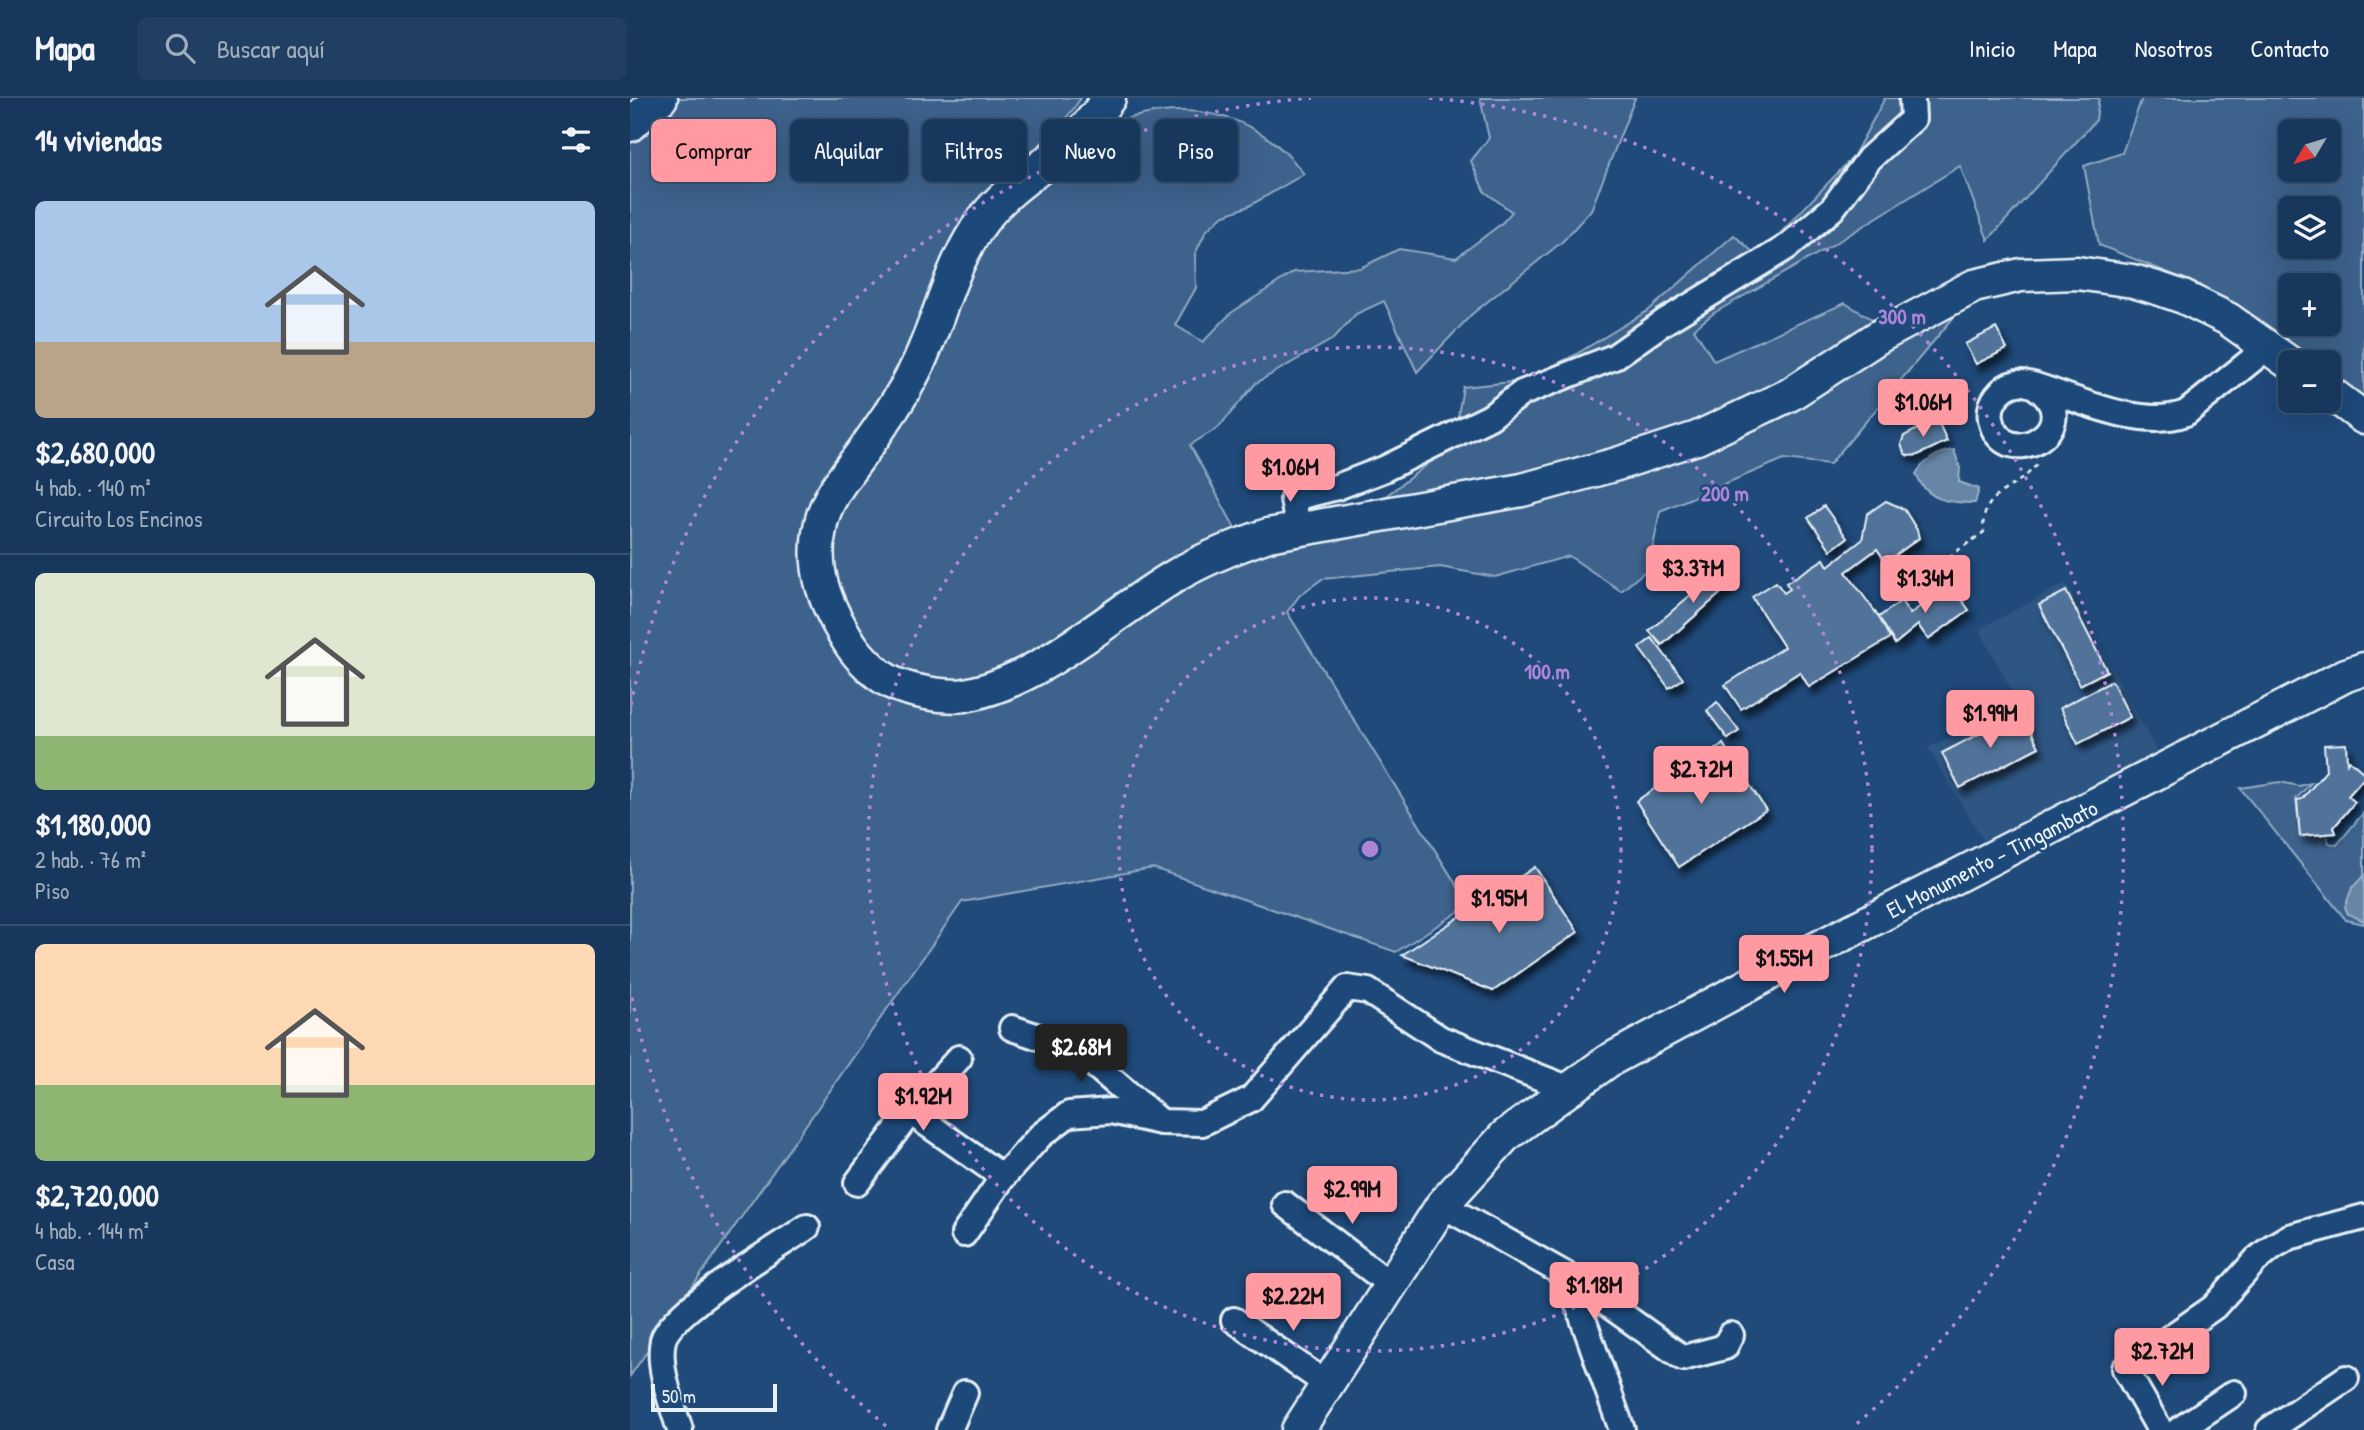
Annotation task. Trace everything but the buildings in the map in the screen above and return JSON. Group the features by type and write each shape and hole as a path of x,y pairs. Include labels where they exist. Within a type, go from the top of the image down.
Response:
{"main road":[{"path":"1109,98 1094,119 1068,145 1002,200 985,218 968,243 951,277 925,350 896,402 841,483 822,520 818,548 821,585 832,615 856,651 888,680 924,693 963,695 1011,680 1056,655 1177,575 1230,548 1268,535 1522,490 1617,464 1697,438 1789,395 1880,336 1974,286 2021,275 2077,273 2133,281 2195,302 2228,319 2278,354"},
{"path":"2341,401 2364,418"},
{"name":"El Monumento - Tingambato","path":"1297,1430 1442,1205 1505,1136 1608,1061 1804,955 2358,665"}],"street":[{"path":"1298,529 1293,498 1337,488 1384,469 1490,417 1522,393 1614,357 1664,322 1787,247 1832,209 1869,159 1913,119 1912,98"},
{"path":"2033,385 2045,393 2052,405 2053,419 2049,432 2039,442 2023,446 2007,443 1995,432 1990,417 1993,401 2003,389 2018,383 2033,385 2124,416 2172,418 2186,413 2278,356"},
{"path":"964,1234 1003,1177 1040,1136 1069,1114 1111,1111 1161,1122 1202,1123 1251,1099 1347,988 1368,991 1441,1040 1570,1089"},
{"path":"1012,1028 1077,1051 1161,1122"},
{"path":"857,1182 910,1112 960,1058"},
{"path":"910,1112 1003,1177"},
{"path":"1285,1204 1391,1285"},
{"path":"1442,1205 1568,1276 1683,1358 1725,1347 1731,1335"},
{"path":"2160,1430 2125,1369 2214,1307 2256,1260 2272,1247 2289,1237 2364,1217"},
{"path":"680,1430 666,1384 662,1343 666,1331 698,1301 807,1227"},
{"path":"1568,1276 1622,1430"},
{"path":"1234,1320 1327,1384"},
{"path":"2269,1430 2346,1378"},
{"path":"949,1430 965,1393"},
{"path":"2179,1430 2234,1393"}],"path":[{"path":"1919,558 1950,556 1984,532 1984,516 1991,501 2036,465 2040,453 2039,442"}],"shaded area":[{"path":"673,98 1081,98 1065,119 1041,119 1041,143 1027,155 1027,119 922,119 922,182 996,182 1020,202 1042,182 1140,182 1140,119 1126,119 1160,112 1187,111 1230,119 1154,119 1154,182 1238,182 1239,122 1262,134 1284,152 1304,174 1249,206 1222,216 1206,231 1195,254 1196,288 1175,325 1203,342 1231,313 1294,272 1360,268 1399,249 1456,258 1501,224 1512,212 1484,191 1471,161 1489,138 1480,98 1635,98 1591,210 1563,241 1472,314 1417,372 1384,301 1356,314 1333,339 1256,383 1219,427 1190,445 1242,541 1350,523 1453,445 1463,387 1522,381 1573,356 1649,310 1734,235 1754,253 1768,246 1853,157 1885,98 2099,98 2096,120 1988,240 1960,166 1831,246 1714,313 1694,329 1714,361 1845,303 1897,334 1976,291 1830,464 1784,459 1660,511 1649,568 1621,591 1569,556 1495,577 1440,567 1322,579 1300,595 1287,612 1469,905 1396,952 1153,868 962,902 630,1376 630,136"},
{"path":"2142,98 2364,98 2364,398 2341,382 2341,350 2294,350 2199,285 2099,245 2084,166 2122,153"},
{"path":"1954,450 1960,468 1959,482 1979,489 1975,503 1940,499 1926,490 1916,474 1932,458"},
{"path":"2066,583 2162,761 1989,850 1928,748 2018,703 1979,629"},
{"path":"2280,782 2299,786 2311,783 2296,799 2300,837 2327,834 2329,843 2337,845 2364,812 2364,924 2346,920 2240,788"},
{"path":"2364,875 2364,921 2348,914 2345,907 2352,888"}]}
